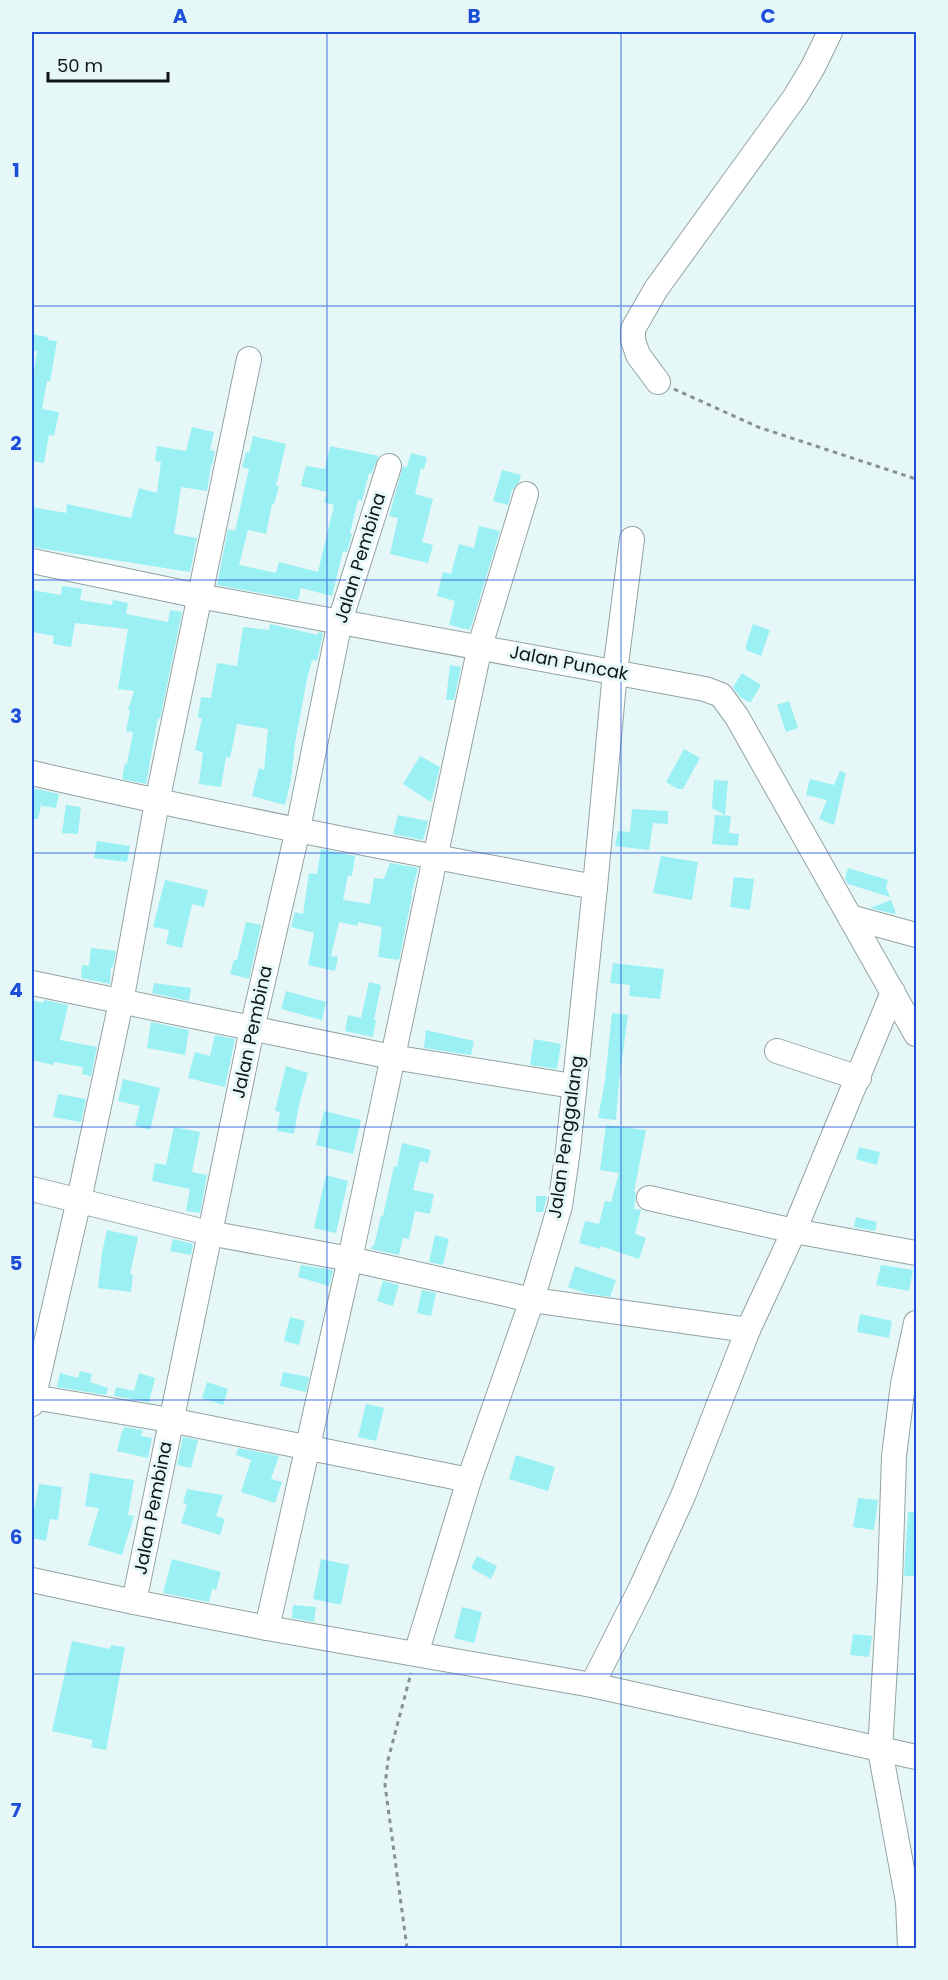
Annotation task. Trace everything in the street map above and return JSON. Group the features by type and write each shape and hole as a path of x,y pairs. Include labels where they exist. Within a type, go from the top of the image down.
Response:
{"street":[{"path":"658,382 638,355 633,340 633,329 656,289 795,97 830,32"},
{"path":"249,359 157,802 122,1002 32,1401 170,1420 469,1480"},
{"name":"Jalan Pembina","path":"134,1602 209,1233 252,1029 298,829 340,621 389,466"},
{"path":"267,1628 350,1259 480,646 526,494"},
{"name":"Jalan Penggalang","path":"416,1654 469,1480 532,1300 560,1206 568,1150 615,672 632,539"},
{"name":"Jalan Puncak","path":"32,561 199,596 480,646 714,691 726,699 776,783 916,1034"},
{"path":"32,773 157,802 435,858 595,887"},
{"path":"850,917 916,935"},
{"path":"32,983 392,1057 573,1086"},
{"path":"592,1684 641,1588 683,1496 748,1330 794,1231 894,992"},
{"path":"777,1051 859,1078"},
{"path":"32,1189 209,1233 350,1259 532,1300 748,1330"},
{"path":"649,1198 794,1231 916,1253"},
{"path":"910,1948 908,1902 880,1750 890,1581 894,1456 903,1384 913,1353 916,1323"},
{"path":"32,1580 267,1628 592,1684 916,1757"}],"path":[{"path":"658,382 758,427 916,479"},
{"path":"407,1948 385,1785 388,1760 416,1654"}],"building":[{"path":"32,334 57,341 50,382 47,381 42,409 59,412 54,436 49,435 44,463 32,461 32,384 37,351 32,350"},
{"path":"192,427 214,432 210,450 215,451 207,491 181,487 174,534 197,538 190,572 32,547 32,507 66,513 67,504 131,518 139,488 157,493 161,462 155,461 157,446 186,451"},
{"path":"253,436 286,444 276,486 279,486 274,504 272,504 266,534 248,530 239,565 276,573 279,562 318,572 334,505 324,502 327,492 301,486 306,466 325,469 330,446 379,456 371,474 369,473 362,501 358,500 350,533 352,534 347,552 343,551 332,596 301,588 298,600 217,585 228,529 235,531 249,469 242,467 246,452 249,453"},
{"path":"411,453 427,457 424,469 421,468 415,494 433,499 422,542 433,545 428,563 390,554 398,518 389,516 403,466 407,467"},
{"path":"502,470 521,475 519,482 512,490 508,505 493,501"},
{"path":"479,526 500,531 470,630 449,625 455,601 437,596 443,572 451,574 459,544 474,548"},
{"path":"62,586 82,589 80,600 112,605 113,600 128,603 126,614 168,622 170,610 182,612 146,784 122,779 133,732 126,731 130,711 128,710 134,691 118,689 128,629 75,623 71,647 53,644 54,636 32,632 32,590 61,595"},
{"path":"270,624 318,635 318,632 323,633 317,661 312,660 307,679 285,805 252,796 259,768 264,770 268,729 237,724 230,758 226,757 221,787 199,784 203,752 195,750 202,718 198,718 201,697 211,698 217,663 237,666 243,627 269,630"},
{"path":"753,624 770,630 761,656 746,650"},
{"path":"450,665 461,667 454,700 446,700"},
{"path":"742,673 761,685 750,703 739,696 733,687"},
{"path":"789,701 798,728 786,732 777,705"},
{"path":"684,749 700,758 683,789 678,789 666,782"},
{"path":"420,756 440,767 431,802 403,784"},
{"path":"840,771 846,773 834,825 819,819 827,800 806,795 810,779 834,785"},
{"path":"714,780 728,781 725,815 712,808"},
{"path":"32,788 59,794 56,808 42,806 42,801 38,819 32,819"},
{"path":"66,805 81,807 78,834 62,833"},
{"path":"632,809 668,811 668,824 653,823 649,850 615,846 618,831 630,832"},
{"path":"398,815 428,821 423,840 393,834"},
{"path":"715,815 731,816 729,833 739,834 738,846 712,844"},
{"path":"97,841 130,846 127,862 94,858"},
{"path":"321,849 355,856 352,876 348,875 343,900 370,904 374,878 384,879 390,863 418,868 399,960 378,957 382,927 358,922 358,926 339,922 331,956 338,957 335,971 308,965 314,933 291,927 295,912 303,914 309,873 317,874"},
{"path":"661,856 698,862 692,900 653,893"},
{"path":"848,868 888,880 886,887 890,897 848,884 845,879"},
{"path":"734,877 754,879 750,910 730,907"},
{"path":"165,880 208,890 204,907 192,904 182,948 166,944 169,930 153,927"},
{"path":"891,900 896,913 894,914 870,908"},
{"path":"246,922 261,925 249,979 230,974 234,960 237,960"},
{"path":"91,948 116,951 113,967 111,967 110,984 81,978 82,965 89,966"},
{"path":"613,963 664,969 660,999 629,996 630,985 610,983"},
{"path":"369,982 381,985 373,1037 345,1031 348,1015 361,1018"},
{"path":"154,983 191,988 189,1001 152,993"},
{"path":"286,991 326,1002 322,1020 281,1009"},
{"path":"32,1000 68,1005 60,1040 97,1047 91,1076 82,1074 83,1067 54,1062 53,1065 32,1060"},
{"path":"612,1013 628,1015 616,1120 598,1118 605,1081"},
{"path":"151,1022 189,1030 185,1055 147,1048"},
{"path":"426,1030 474,1041 471,1055 424,1048"},
{"path":"215,1035 235,1039 225,1087 188,1078 195,1052 210,1056"},
{"path":"534,1039 561,1044 557,1069 530,1065"},
{"path":"286,1066 308,1073 294,1134 277,1131 280,1112 275,1111"},
{"path":"123,1079 160,1088 150,1130 135,1126 140,1106 118,1101"},
{"path":"58,1094 86,1099 81,1122 53,1117"},
{"path":"324,1111 361,1120 353,1154 316,1145"},
{"path":"606,1125 646,1130 634,1192 636,1193 634,1209 641,1210 635,1234 646,1238 639,1259 601,1246 600,1249 579,1243 585,1221 599,1224 605,1201 611,1202 619,1173 600,1170"},
{"path":"174,1127 200,1132 192,1172 207,1175 200,1213 186,1211 190,1189 152,1181 155,1163 166,1165"},
{"path":"402,1143 431,1150 428,1163 420,1161 413,1190 434,1194 430,1214 415,1211 409,1239 403,1238 399,1255 371,1249 374,1246 381,1216 383,1216 394,1166 397,1167"},
{"path":"859,1147 880,1152 877,1165 856,1159"},
{"path":"326,1175 348,1181 336,1233 314,1228"},
{"path":"536,1196 547,1196 543,1212 536,1212"},
{"path":"856,1217 877,1222 875,1231 854,1227"},
{"path":"107,1230 138,1237 130,1274 133,1275 131,1292 98,1288"},
{"path":"435,1235 449,1239 443,1265 429,1262"},
{"path":"173,1239 193,1244 191,1255 170,1251"},
{"path":"301,1265 333,1270 329,1286 298,1277"},
{"path":"881,1265 913,1270 909,1291 876,1285"},
{"path":"575,1266 616,1280 610,1297 585,1293 568,1287"},
{"path":"383,1281 399,1285 393,1306 377,1301"},
{"path":"422,1290 436,1293 431,1316 417,1313"},
{"path":"860,1314 892,1321 889,1338 857,1332"},
{"path":"290,1317 305,1321 299,1345 284,1341"},
{"path":"80,1371 92,1374 90,1382 108,1388 106,1395 57,1387 60,1373 78,1378"},
{"path":"283,1372 309,1377 306,1392 280,1386"},
{"path":"139,1373 155,1378 149,1402 114,1396 116,1387 134,1391"},
{"path":"207,1382 228,1389 223,1405 202,1398"},
{"path":"366,1404 384,1408 376,1441 358,1437"},
{"path":"124,1427 143,1430 141,1436 152,1438 148,1458 117,1451"},
{"path":"183,1437 198,1440 191,1468 177,1465"},
{"path":"238,1448 279,1456 271,1479 282,1482 275,1503 241,1492 251,1460 236,1455"},
{"path":"516,1455 555,1467 548,1491 509,1479"},
{"path":"90,1473 134,1480 128,1515 134,1516 122,1555 88,1545 99,1508 85,1506"},
{"path":"39,1484 62,1487 58,1520 50,1519 46,1541 32,1538 32,1521"},
{"path":"187,1489 223,1495 216,1516 225,1519 220,1535 181,1523 187,1505 183,1503"},
{"path":"858,1498 878,1500 874,1530 853,1527"},
{"path":"908,1512 916,1512 916,1576 904,1576"},
{"path":"477,1556 497,1566 491,1579 471,1568"},
{"path":"172,1559 221,1572 216,1590 212,1589 209,1602 163,1593"},
{"path":"321,1559 349,1565 341,1605 313,1599"},
{"path":"293,1605 316,1607 314,1622 292,1618"},
{"path":"462,1607 482,1612 474,1643 454,1638"},
{"path":"853,1634 872,1636 869,1657 850,1655"},
{"path":"72,1641 110,1649 111,1645 125,1647 106,1750 91,1747 93,1740 52,1731"}]}
